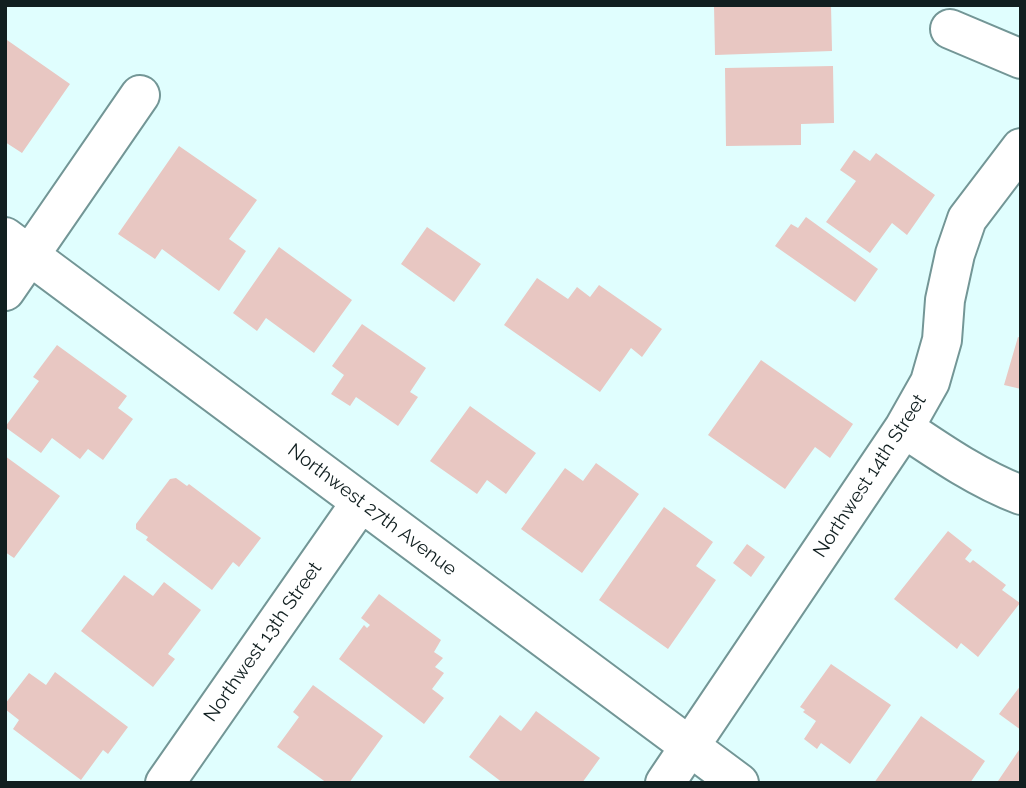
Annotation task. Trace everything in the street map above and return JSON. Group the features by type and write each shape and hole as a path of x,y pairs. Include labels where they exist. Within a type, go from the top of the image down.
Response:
{"street":[{"path":"950,29 1021,59"},
{"path":"5,291 18,247 140,95"},
{"name":"Northwest 14th Street","path":"665,783 904,428 930,382 942,340 945,300 955,254 967,219 1021,148"},
{"name":"Northwest 27th Avenue","path":"18,247 739,783"},
{"path":"904,428 955,463 1021,495"},
{"name":"Northwest 13th Street","path":"165,783 361,502"}],"building":[{"path":"714,5 831,5 832,51 715,55"},
{"path":"7,40 70,84 22,153 5,142"},
{"path":"833,66 834,123 801,124 801,145 726,146 725,68"},
{"path":"179,146 257,200 229,239 246,251 219,291 162,249 155,259 118,234"},
{"path":"854,150 870,161 876,153 935,195 907,235 892,223 870,253 826,222 856,181 840,170"},
{"path":"806,217 878,269 855,302 775,246 791,224 798,228"},
{"path":"427,227 481,264 454,302 401,264"},
{"path":"279,247 352,300 314,353 266,318 257,331 233,313"},
{"path":"537,278 568,299 577,287 590,297 599,285 662,329 642,357 631,348 600,392 504,325"},
{"path":"362,324 426,368 410,392 418,397 398,426 356,397 350,406 331,394 344,375 332,366"},
{"path":"1018,337 1021,338 1021,389 1004,385"},
{"path":"57,345 127,396 118,408 133,419 103,460 88,449 80,459 52,438 41,453 5,427 39,381 33,377"},
{"path":"761,360 853,424 830,458 815,447 785,489 708,435"},
{"path":"470,406 536,453 506,494 487,480 477,494 430,461"},
{"path":"5,456 60,496 14,558 5,552"},
{"path":"596,463 639,494 582,573 521,529 565,468 583,481"},
{"path":"176,478 187,486 189,484 261,538 239,567 233,562 212,590 146,540 148,537 136,529 136,524 170,479"},
{"path":"664,507 713,542 696,566 716,580 668,649 599,600"},
{"path":"948,531 972,550 965,559 970,563 973,560 1006,585 1002,590 1020,603 978,657 961,643 957,649 894,599"},
{"path":"747,544 765,557 751,577 733,563"},
{"path":"124,575 153,596 164,582 201,610 168,654 175,659 153,687 81,631"},
{"path":"379,594 441,640 434,652 443,658 435,667 444,673 432,689 444,698 424,724 339,659 364,625 367,628 370,625 361,618"},
{"path":"831,664 891,705 850,764 821,743 817,749 804,739 816,721 800,707"},
{"path":"55,672 128,727 108,754 103,750 81,780 13,729 19,720 5,709 5,704 29,673 46,685"},
{"path":"313,685 383,736 349,783 327,783 277,747 299,717 293,712"},
{"path":"1021,685 1021,730 999,714"},
{"path":"536,711 600,758 582,783 503,783 469,757 500,715 521,731"},
{"path":"921,716 985,761 970,783 874,783"},
{"path":"1021,747 1021,783 1001,783 998,781"}]}
